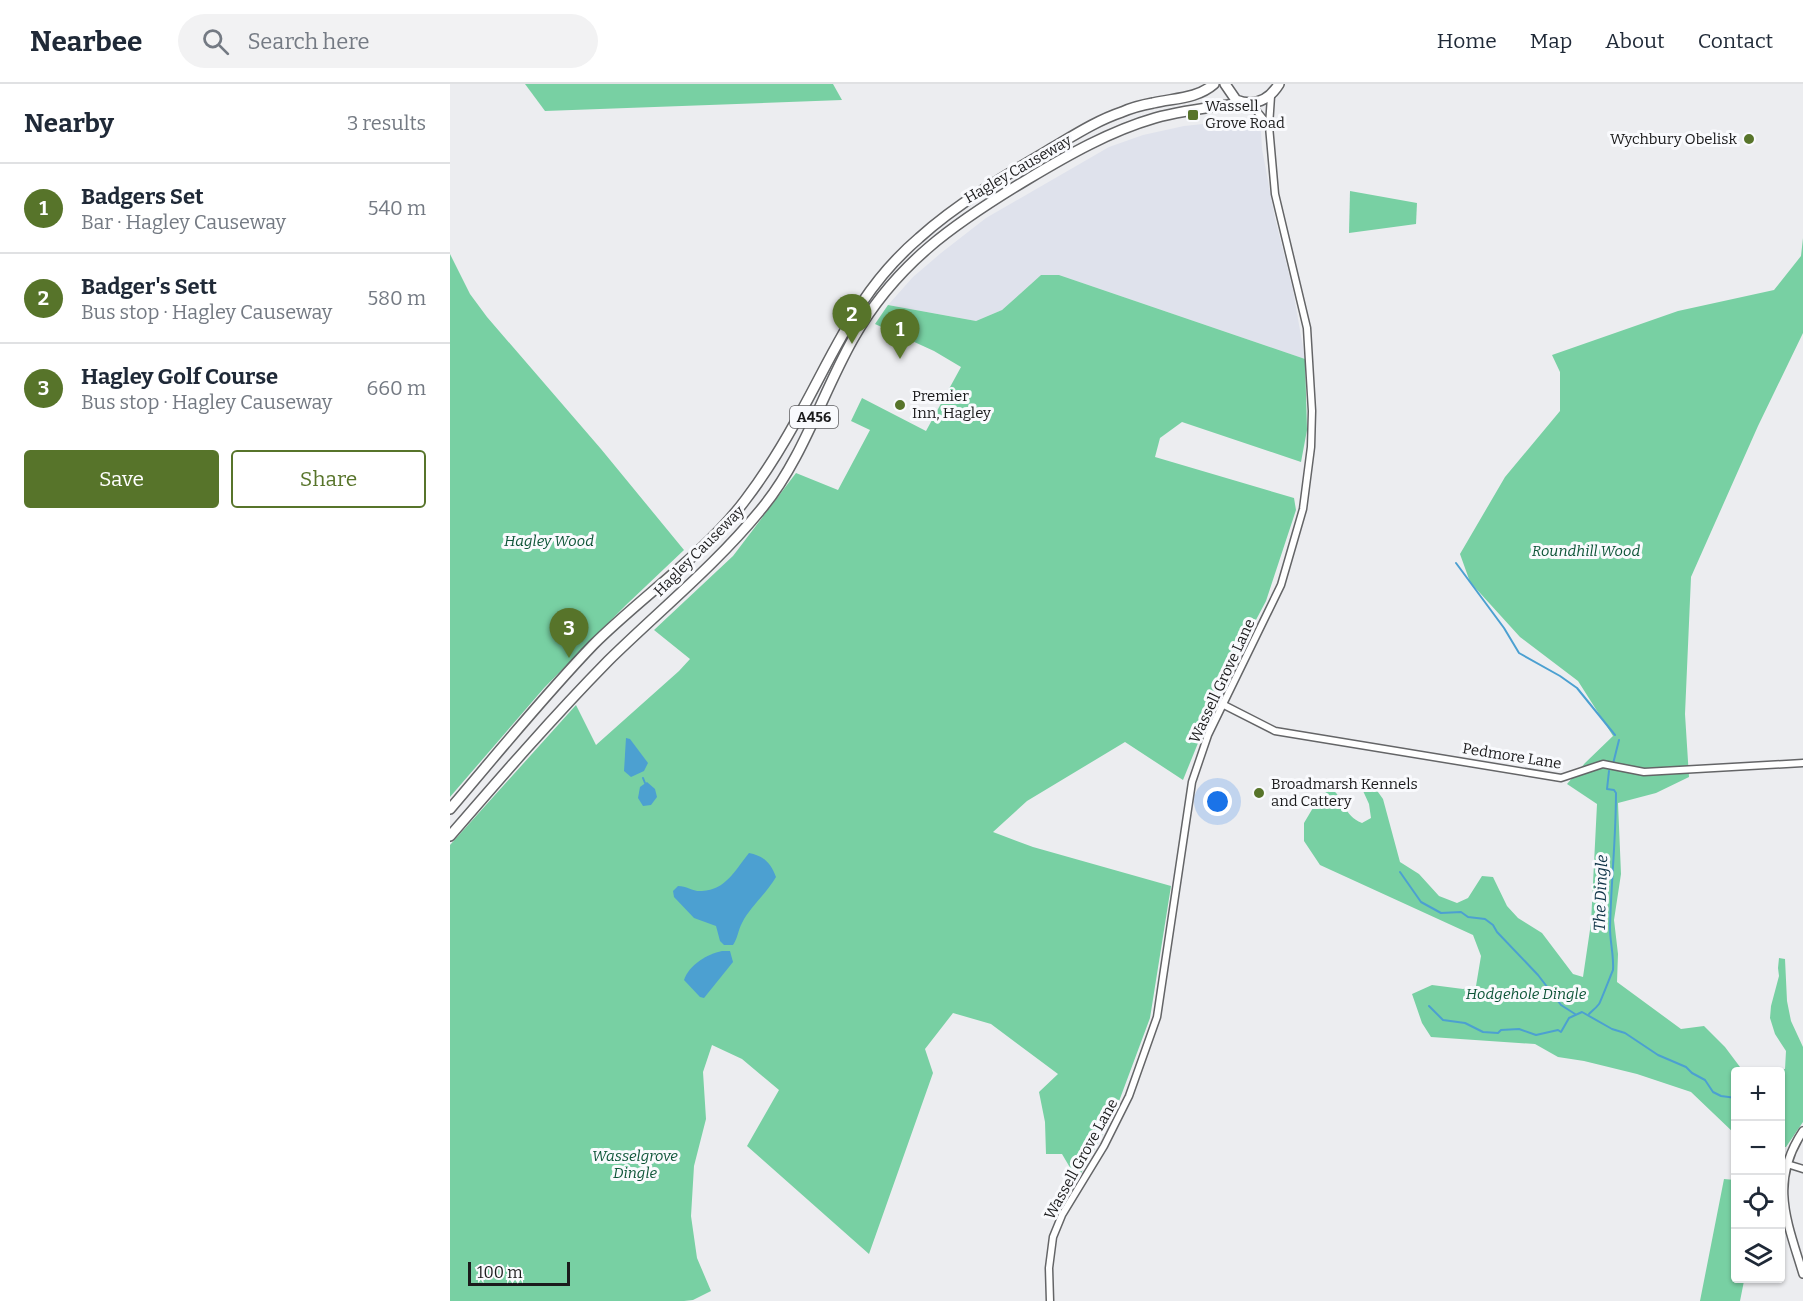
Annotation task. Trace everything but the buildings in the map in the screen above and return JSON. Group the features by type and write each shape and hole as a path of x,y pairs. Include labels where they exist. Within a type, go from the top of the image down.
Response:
{"highway":[{"name":"Hagley Causeway","path":"450,809 593,646 683,564 744,502 770,466 796,422 842,332 866,296 901,254 958,208 1000,180 1103,120 1152,103 1192,96 1209,89 1214,84"},
{"path":"1225,84 1236,100 1247,103"},
{"path":"1271,96 1279,84"},
{"name":"Hagley Causeway","path":"450,836 564,707 623,646 721,554 764,507 787,472 853,339 876,303 909,265 965,218 1044,169 1107,136 1155,118 1198,109 1247,103 1271,96"}],"street":[{"name":"Wassell Grove Lane","path":"1050,1301 1049,1268 1053,1237 1062,1215 1104,1146 1129,1096 1157,1017 1192,782 1208,735 1222,704 1281,585 1303,509 1311,447 1312,411 1307,328 1275,194 1269,126 1271,96"},
{"path":"1247,103 1261,114 1269,126"},
{"name":"Pedmore Lane","path":"1222,704 1275,731 1561,778 1603,764 1644,772 1803,764"},
{"path":"1803,1131 1797,1139 1787,1164 1783,1199 1803,1274"},
{"path":"1787,1164 1803,1169"}],"shaded area":[{"path":"1231,121 1251,122 1261,130 1262,149 1275,218 1293,290 1305,359 1059,275 1041,275 1002,310 976,321 888,305 913,277 986,218 1109,147 1143,135 1184,126"}],"green space":[{"path":"525,84 833,84 842,100 545,111"},
{"path":"1350,191 1417,203 1416,224 1349,233"},
{"name":"Roundhill Wood","path":"1803,238 1803,333 1758,426 1691,577 1685,714 1689,777 1656,793 1618,803 1621,874 1614,920 1618,954 1617,982 1681,1029 1704,1026 1725,1047 1740,1067 1731,1067 1731,1130 1691,1092 1637,1074 1558,1057 1535,1044 1431,1037 1422,1023 1412,994 1432,985 1463,989 1476,986 1481,956 1473,935 1320,865 1304,841 1304,823 1320,796 1332,789 1356,820 1362,823 1371,818 1369,804 1359,782 1368,778 1383,799 1400,862 1419,874 1439,896 1457,903 1468,898 1482,876 1493,877 1507,906 1518,918 1542,933 1573,974 1583,977 1591,923 1597,804 1567,784 1613,736 1578,681 1520,637 1470,582 1460,554 1505,477 1560,411 1560,372 1552,355 1678,311 1774,290 1801,256"},
{"name":"Hagley Wood","path":"450,254 470,294 487,317 601,449 684,550 544,688 450,797"},
{"name":"Wasselgrove Dingle","path":"1041,275 1059,275 1305,359 1307,430 1301,462 1182,422 1160,438 1155,457 1294,498 1296,510 1266,601 1222,684 1183,780 1125,742 1027,801 993,832 1033,847 1171,886 1150,1018 1115,1112 1080,1175 1072,1171 1062,1154 1046,1154 1045,1122 1039,1092 1058,1074 991,1024 953,1013 925,1049 933,1073 869,1254 747,1146 779,1090 742,1059 712,1045 703,1072 706,1119 694,1166 691,1216 697,1258 711,1291 693,1300 684,1301 450,1301 450,845 576,705 596,745 679,671 690,659 654,630 733,556 796,473 838,490 870,430 851,421 862,398 926,431 961,367 934,351 875,324 888,305 976,321 1002,310"},
{"path":"1779,958 1785,959 1787,1001 1791,1021 1803,1047 1803,1122 1786,1147 1786,1051 1775,1034 1770,1018 1779,976"},
{"path":"1724,1179 1731,1180 1731,1283 1744,1283 1740,1301 1700,1301"}],"water":[{"path":"626,738 630,739 648,763 644,771 631,777 624,771"},
{"path":"647,782 655,789 657,797 651,805 643,806 638,798 640,787"},
{"path":"749,853 766,861 776,877 745,917 733,945 724,945 720,941 716,926 694,918 674,897 673,891 678,886 699,891 718,887 729,878"},
{"path":"722,951 730,951 733,962 704,998 700,997 684,980 686,975 699,961"}],"waterway":[{"name":"The Dingle","path":"1456,563 1504,628 1519,653 1577,688 1615,735"},
{"name":"The Dingle","path":"1613,764 1619,740"},
{"name":"The Dingle","path":"1589,1014 1599,1004 1613,970 1610,928 1616,793 1614,790 1607,789 1609,771"},
{"path":"643,778 645,783"},
{"path":"1400,872 1421,902 1441,913 1461,912 1468,917 1485,919 1493,925 1538,975 1561,1005 1575,1014"},
{"name":"The Dingle","path":"1429,1006 1443,1020 1465,1023 1483,1032 1498,1033 1501,1030 1519,1029 1536,1035 1558,1030 1561,1032 1569,1018 1582,1012 1612,1029 1625,1033 1658,1055 1686,1067 1705,1080 1713,1092 1731,1097"}],"place":[{"name":"Wassell Grove Road","path":"1193,115"},
{"name":"Wychbury Obelisk","path":"1749,139"},
{"name":"Badger's Sett","path":"852,344"},
{"name":"Badgers Set","path":"900,359"},
{"name":"Premier Inn, Hagley","path":"900,405"},
{"name":"Hagley Golf Course","path":"569,658"},
{"name":"Broadmarsh Kennels and Cattery","path":"1259,793"}],"park label":[{"name":"Hodgehole Dingle","path":"1526,994"}]}
